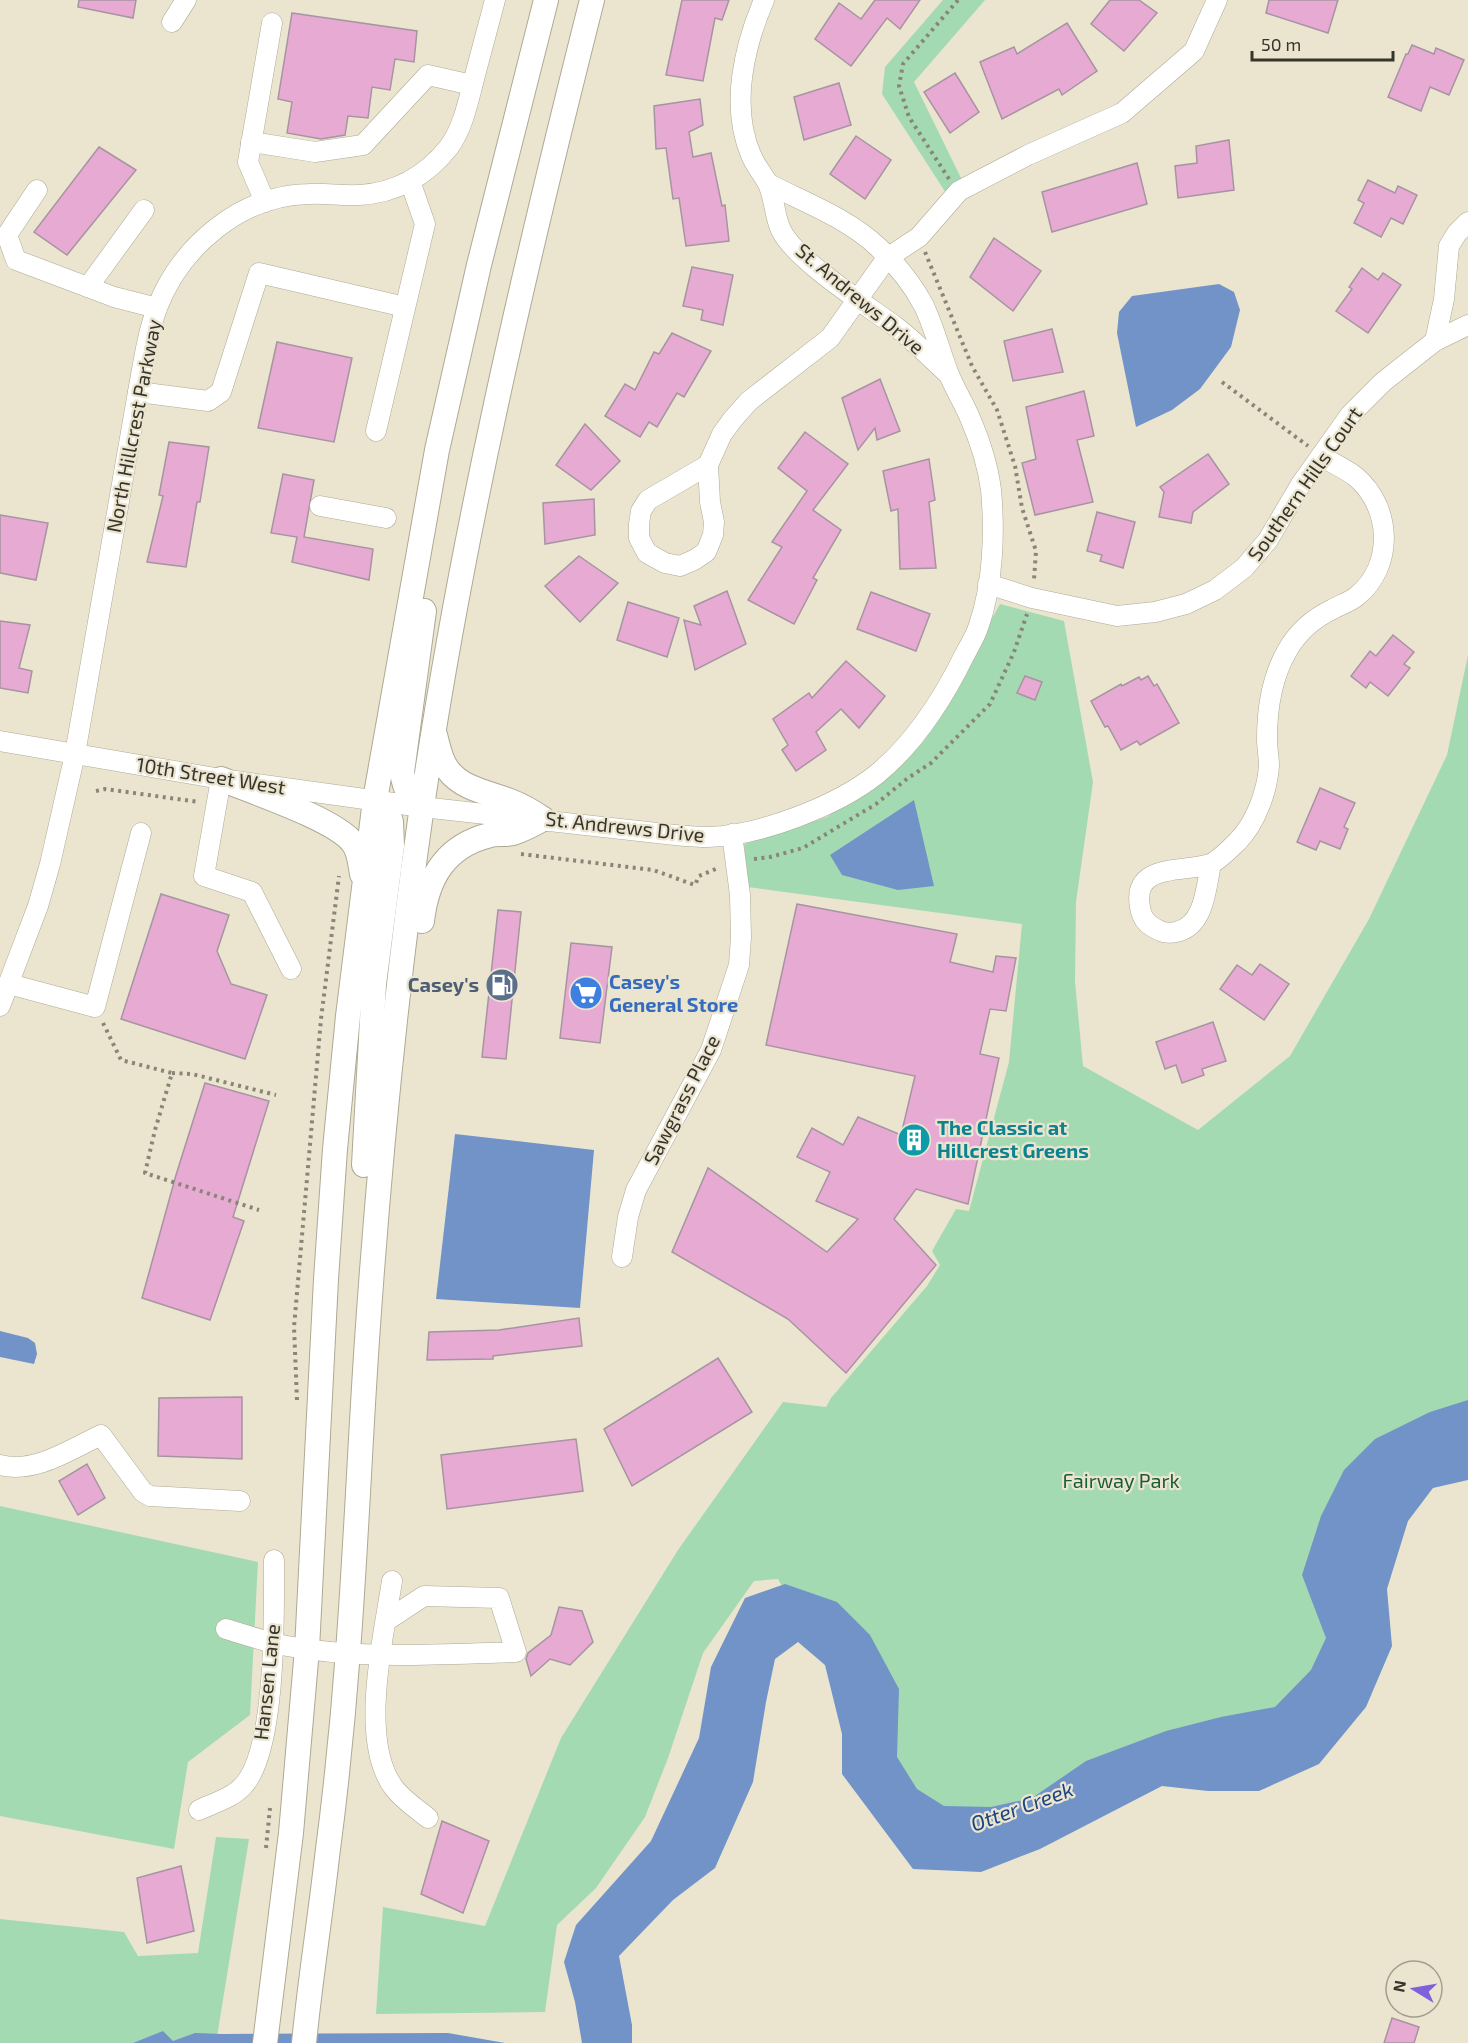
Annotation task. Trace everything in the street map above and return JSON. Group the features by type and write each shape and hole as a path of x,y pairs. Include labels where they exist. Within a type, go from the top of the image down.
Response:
{"main road":[{"path":"265,2043 291,1833 307,1649 326,1279 348,1016 375,800 437,450 478,265 546,0"},
{"path":"304,2043 327,1858 348,1653 367,1335 395,1012 422,807 460,576 488,437 540,204 592,0"},
{"path":"422,807 404,787 402,772 426,595 437,450"},
{"path":"372,1280 389,1207 428,887 436,872 459,848 491,835 513,834 543,819 528,809 480,791 457,778 448,770 441,757 434,729"},
{"path":"221,779 313,817 344,833 358,851 364,886"},
{"path":"367,1335 359,1248 374,984 392,846 391,822 387,809 375,800"}],"street":[{"path":"172,22 186,0"},
{"name":"North Hillcrest Parkway","path":"0,1006 38,906 50,864 75,754 149,335 157,308 170,281 186,258 202,241 223,222 247,208 281,197 384,192 410,181 435,163 450,146 461,125 495,0"},
{"name":"St. Andrews Drive","path":"764,0 745,54 741,92 743,131 751,156 769,184 781,231 798,251 898,329 949,374"},
{"path":"708,465 648,500 641,511 639,524 639,538 647,553 665,563 680,566 706,552 713,535 714,522 710,502 708,465 722,434 733,419 767,385 830,338 888,258 919,237 959,191 1028,155 1122,113 1194,51 1217,0"},
{"path":"265,202 248,162 272,23"},
{"path":"251,142 315,152 363,145 428,75 472,85"},
{"path":"376,431 424,225 410,181"},
{"name":"St. Andrews Drive","path":"422,807 675,835 708,837 732,834 784,821 833,801 876,774 906,746 928,720 955,676 979,625 988,584 992,540 991,491 987,470 970,419 949,374 924,307 888,258 877,246 838,219 769,184"},
{"path":"37,190 7,235 16,260 114,297 157,308"},
{"path":"88,287 144,210"},
{"path":"1436,341 1444,299 1449,246 1457,232 1468,222"},
{"path":"138,392 208,401 221,392 259,273 405,308"},
{"name":"Southern Hills Court","path":"988,584 1032,598 1117,616 1155,612 1186,604 1215,590 1244,568 1268,540 1301,484 1358,406 1383,382 1436,341 1468,326"},
{"path":"1211,864 1238,841 1254,818 1266,783 1269,765 1267,740 1272,695 1277,671 1287,651 1300,633 1318,617 1354,598 1371,583 1382,561 1383,520 1378,505 1356,477 1321,456"},
{"path":"320,506 386,518"},
{"name":"10th Street West","path":"0,741 221,779 422,807"},
{"path":"221,779 204,876 252,892 291,969"},
{"path":"9,984 95,1006 141,833"},
{"name":"Sawgrass Place","path":"622,1257 628,1217 636,1190 711,1050 739,965 740,895 732,834"},
{"path":"0,1465 17,1467 32,1465 102,1435 143,1492 150,1496 240,1501"},
{"name":"Hansen Lane","path":"199,1810 225,1799 242,1787 254,1768 264,1736 273,1643 274,1560"},
{"path":"392,1581 375,1693 378,1740 383,1765 393,1787 428,1818"},
{"path":"226,1629 273,1643 307,1649 380,1656 516,1652 499,1598 424,1596 386,1621"}],"path":[{"path":"958,0 903,64 899,86 909,117 959,191"},
{"path":"515,853 653,870 694,885 699,876 735,861 770,857 803,848 876,804 932,762 990,704 1014,652 1032,598 1036,550 1022,508 1015,466 997,411 972,366 919,237"},
{"path":"1222,382 1321,456"},
{"path":"96,791 105,789 216,806"},
{"path":"296,1410 294,1328 321,1019 339,869"},
{"path":"95,1006 121,1060 172,1073 192,1074 276,1095"},
{"path":"172,1073 145,1173 259,1210"},
{"path":"265,1858 271,1801"}],"green space":[{"path":"943,0 985,0 914,82 962,180 946,193 882,94 885,67"},
{"name":"Fairway Park","path":"1000,604 1064,621 1093,782 1076,902 1075,982 1083,1066 1198,1130 1290,1056 1369,919 1447,755 1468,655 1468,1438 1437,1445 1325,1700 929,1837 865,1707 800,1619 778,1579 754,1581 703,1653 668,1758 645,1817 596,1888 557,1925 545,2012 376,2014 383,1907 485,1926 561,1738 678,1550 783,1402 826,1407 831,1398 927,1286 940,1265 932,1251 956,1209 969,1211 1009,1062 1022,924 748,887 744,844 827,817 923,742"},
{"path":"0,1506 258,1562 250,1715 188,1762 174,1849 0,1816"},
{"path":"216,1837 249,1839 216,2043 0,2043 0,1919 124,1932 138,1956 198,1953"}],"water":[{"path":"1219,284 1234,292 1240,310 1231,347 1200,389 1172,410 1136,427 1117,333 1119,312 1132,296"},
{"path":"914,800 934,886 898,890 842,875 830,855"},
{"path":"455,1134 594,1150 580,1308 436,1299"},
{"path":"0,1331 28,1338 35,1343 37,1354 34,1364 0,1357"},
{"name":"Otter Creek","path":"1468,1400 1468,1480 1433,1488 1408,1521 1387,1589 1392,1646 1366,1707 1319,1764 1259,1791 1208,1791 1162,1786 1040,1849 981,1872 913,1869 842,1774 842,1734 825,1665 798,1642 775,1659 753,1782 715,1868 673,1900 619,1956 632,2025 632,2043 582,2043 575,2002 564,1962 576,1925 651,1841 699,1738 711,1667 745,1598 785,1584 837,1602 870,1635 899,1689 897,1757 917,1789 944,1806 991,1807 1032,1798 1086,1761 1166,1731 1221,1717 1275,1707 1311,1670 1326,1638 1302,1575 1321,1516 1344,1470 1375,1439 1430,1412"},
{"path":"163,2031 173,2041 195,2033 448,2033 505,2043 133,2043"}],"building":[{"path":"79,0 136,0 133,18 78,7"},
{"path":"682,0 729,0 722,20 715,18 703,81 666,75"},
{"path":"875,0 920,0 900,29 887,18 851,66 815,39 839,3 861,19"},
{"path":"1110,0 1139,0 1157,13 1124,51 1091,24"},
{"path":"1269,0 1338,0 1328,33 1266,13"},
{"path":"292,13 417,31 414,62 395,59 390,90 372,87 368,118 348,116 345,135 321,139 287,133 292,102 278,99"},
{"path":"1067,23 1097,71 1062,95 1059,89 1002,119 980,62 1014,47 1017,54"},
{"path":"1412,45 1434,54 1436,48 1464,60 1449,95 1430,87 1421,111 1388,97"},
{"path":"955,73 979,112 950,133 924,92"},
{"path":"839,83 851,125 804,140 794,97"},
{"path":"700,99 703,125 689,132 693,157 711,153 722,206 725,205 729,241 686,246 679,198 673,199 666,148 656,149 654,106"},
{"path":"856,136 891,160 865,199 830,174"},
{"path":"1229,140 1234,190 1178,198 1175,166 1197,163 1196,146"},
{"path":"99,147 136,170 67,255 34,232"},
{"path":"1137,163 1147,204 1052,232 1042,192"},
{"path":"1368,180 1395,193 1398,186 1417,195 1403,224 1391,218 1381,237 1354,223 1364,203 1358,200"},
{"path":"994,238 1041,271 1013,311 970,277"},
{"path":"692,267 733,275 723,325 701,320 703,310 683,306"},
{"path":"1362,268 1378,280 1383,273 1401,285 1368,333 1336,311 1352,289 1349,287"},
{"path":"1052,329 1063,372 1013,381 1004,341"},
{"path":"672,333 711,351 684,397 677,393 657,427 649,422 640,437 605,416 625,384 635,390 654,352 659,354"},
{"path":"277,342 352,358 334,442 258,428"},
{"path":"880,379 900,431 877,440 875,428 858,450 842,398"},
{"path":"1084,391 1094,436 1077,440 1093,502 1035,515 1022,463 1036,459 1026,407"},
{"path":"585,424 620,461 591,490 556,465"},
{"path":"805,432 848,464 813,510 841,530 813,578 817,580 794,624 748,600 782,547 772,542 807,491 778,468"},
{"path":"169,442 209,447 186,567 147,562 163,496 159,495"},
{"path":"1208,454 1229,484 1193,512 1191,523 1159,517 1164,492 1160,487"},
{"path":"929,459 935,500 929,502 936,568 900,569 898,509 891,511 883,471"},
{"path":"283,474 314,480 304,537 373,549 369,580 292,562 297,537 271,533"},
{"path":"594,499 595,535 545,544 543,503"},
{"path":"1097,512 1135,522 1123,568 1100,561 1102,555 1087,551"},
{"path":"0,515 48,523 36,580 0,573"},
{"path":"579,556 618,583 580,622 545,586"},
{"path":"727,591 746,644 695,670 684,620 701,625 694,606"},
{"path":"871,592 930,614 916,651 857,629"},
{"path":"628,602 679,618 667,657 617,640"},
{"path":"0,621 30,625 19,668 32,671 28,693 0,688"},
{"path":"1393,635 1414,652 1404,664 1410,668 1388,696 1370,682 1366,688 1351,676 1370,651 1376,656"},
{"path":"846,661 885,696 859,728 841,709 816,732 826,750 796,771 782,750 788,745 773,719 809,693 812,698"},
{"path":"1025,676 1042,682 1035,700 1017,693"},
{"path":"1148,676 1154,686 1157,684 1179,723 1140,745 1137,741 1121,750 1091,701 1121,684 1122,686 1139,677 1141,680"},
{"path":"1320,788 1355,803 1344,827 1348,829 1340,849 1320,841 1316,850 1297,842"},
{"path":"161,894 229,915 217,951 231,984 267,995 245,1059 121,1019"},
{"name":"The Classic at Hillcrest Greens","path":"797,904 957,934 950,962 993,972 996,956 1016,958 1006,1011 990,1009 980,1054 999,1058 968,1204 916,1189 894,1219 936,1265 846,1373 788,1319 672,1252 708,1168 827,1252 858,1219 816,1201 830,1172 797,1157 812,1128 843,1145 858,1117 901,1135 915,1076 766,1045"},
{"name":"Casey's","path":"498,910 521,912 506,1059 482,1057"},
{"name":"Casey's General Store","path":"571,943 612,947 600,1043 560,1038"},
{"path":"1260,964 1289,984 1264,1020 1220,989 1237,965 1252,975"},
{"path":"1213,1022 1226,1061 1202,1069 1204,1075 1182,1083 1176,1065 1165,1069 1156,1042"},
{"path":"205,1083 269,1101 233,1217 244,1221 210,1320 142,1298 176,1175"},
{"path":"579,1318 582,1346 493,1356 493,1359 427,1360 429,1332 499,1330"},
{"path":"718,1358 752,1412 632,1486 604,1429"},
{"path":"242,1397 242,1459 158,1456 159,1398"},
{"path":"576,1439 583,1491 447,1509 441,1455"},
{"path":"87,1464 105,1498 78,1515 59,1481"},
{"path":"559,1607 582,1611 593,1642 570,1665 550,1659 531,1676 526,1659 528,1653 551,1635"},
{"path":"442,1821 489,1841 463,1913 421,1894"},
{"path":"181,1866 194,1931 147,1943 137,1878"},
{"path":"1392,2019 1419,2027 1414,2043 1384,2043"}],"place":[{"name":"Casey's","path":"502,985"},
{"name":"Casey's General Store","path":"586,993"},
{"name":"The Classic at Hillcrest Greens","path":"914,1140"}]}
